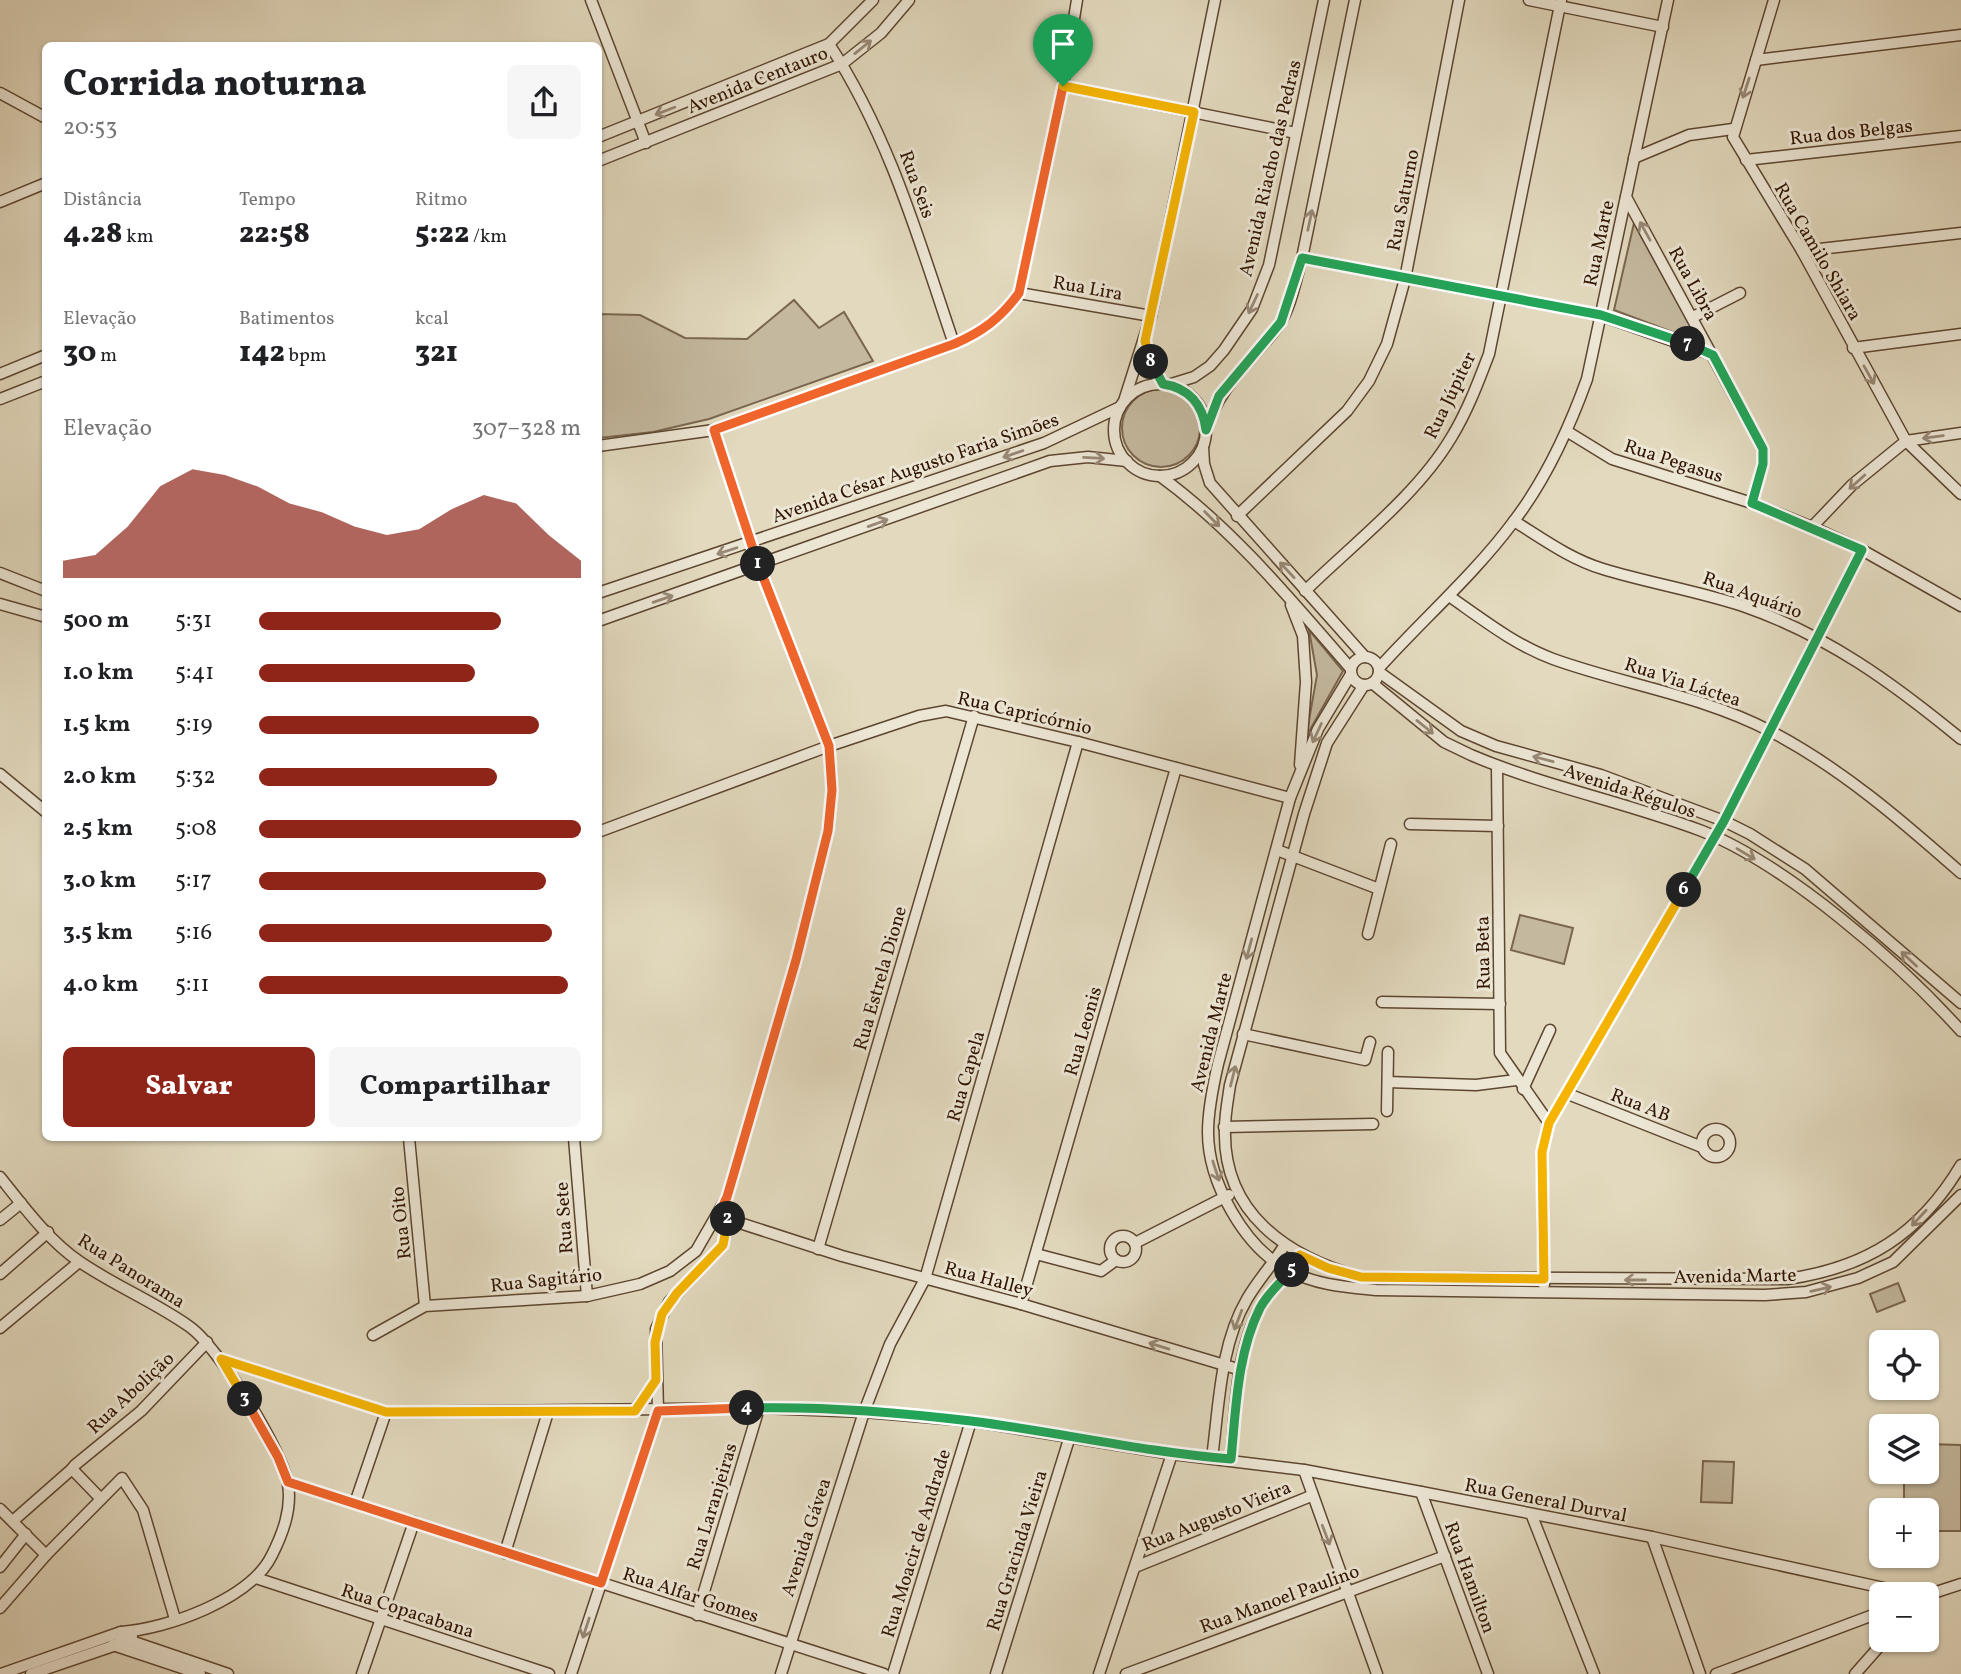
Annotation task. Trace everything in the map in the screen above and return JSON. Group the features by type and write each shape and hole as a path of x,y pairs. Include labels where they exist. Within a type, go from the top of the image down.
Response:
{"street":[{"path":"591,0 646,143"},
{"name":"Avenida Centauro","path":"602,135 829,44 873,0"},
{"name":"Avenida Centauro","path":"602,160 842,64 881,33 909,0"},
{"path":"602,445 714,430 954,344 979,333 1003,314 1019,293 1063,86 1077,0"},
{"path":"1215,0 1151,316 1114,436 1127,461 1147,474 1160,475 1186,468 1203,446 1212,411 1226,387 1281,322 1302,258 1355,0"},
{"name":"Avenida Riacho das Pedras","path":"1165,384 1194,377 1210,366 1224,351 1252,309 1269,265 1324,0"},
{"name":"Rua Saturno","path":"1237,516 1347,411 1368,381 1387,344 1405,279 1459,0"},
{"path":"1529,0 1560,3 1663,27"},
{"name":"Rua Marte","path":"1374,664 1402,643 1449,596 1514,521 1568,432 1587,379 1668,0"},
{"path":"1634,158 1689,135 1733,129 1774,0"},
{"name":"Rua Júpiter","path":"1306,591 1418,482 1451,439 1489,354 1560,3"},
{"path":"1756,60 1961,35"},
{"name":"Rua Seis","path":"829,44 893,163 954,344"},
{"path":"1063,86 1296,133"},
{"path":"0,93 42,116"},
{"name":"Rua Camilo Shiara","path":"1733,129 1736,146 1802,251 1906,442 1961,494"},
{"name":"Rua dos Belgas","path":"1746,160 1961,136"},
{"path":"0,202 42,185"},
{"name":"Rua Libra","path":"1626,197 1763,449 1763,464 1752,503"},
{"path":"1802,251 1961,233"},
{"path":"1302,258 1500,298 1601,315 1713,355"},
{"name":"Rua Lira","path":"1019,293 1151,316"},
{"path":"1693,317 1740,293"},
{"path":"1853,348 1961,334"},
{"path":"1145,341 1153,368 1165,384 1191,396 1199,406 1206,430"},
{"path":"0,374 42,357"},
{"path":"0,399 42,383"},
{"path":"1122,404 1135,391 1165,384"},
{"name":"Avenida César Augusto Faria Simões","path":"602,592 1044,443 1122,404"},
{"name":"Rua Sagitário","path":"373,1335 425,1306 587,1296 640,1284 670,1270 696,1251 723,1218 796,960 828,831 832,790 829,746 759,566 714,430"},
{"name":"Rua Pegasus","path":"1568,432 1612,459 1752,503 1812,527 1862,550 1961,606"},
{"path":"1812,527 1853,485 1906,442 1961,433"},
{"name":"Avenida Régulos","path":"1203,446 1204,464 1210,483 1237,516 1374,664 1461,731 1496,746 1601,775 1724,821 1805,869 1961,1003"},
{"name":"Avenida César Augusto Faria Simões","path":"602,620 1050,461 1088,457 1127,461"},
{"path":"1160,475 1206,513 1287,596 1351,671"},
{"name":"Rua Aquário","path":"1514,521 1574,558 1603,569 1671,584 1745,607 1818,636 1897,686 1961,739"},
{"path":"1544,1292 1542,1152 1549,1123 1724,821 1862,550"},
{"path":"0,573 42,589"},
{"path":"1287,596 1303,636 1305,659 1306,682 1299,776"},
{"name":"Rua Via Láctea","path":"1449,596 1506,636 1553,659 1703,703 1769,730 1829,766 1881,803 1961,873"},
{"path":"0,604 42,616"},
{"name":"Avenida Marte","path":"1958,1199 1893,1262 1874,1272 1806,1292 1765,1295 1376,1290 1321,1283 1290,1272 1274,1262 1239,1222 1225,1197 1213,1164 1208,1135 1210,1103 1217,1063 1290,798 1318,729 1356,661 1374,664 1368,684 1327,743 1293,854 1230,1085 1224,1127 1229,1167 1238,1190 1256,1219 1284,1246 1328,1268 1361,1277 1765,1280 1809,1276 1864,1259 1899,1237 1942,1193 1961,1165"},
{"name":"Avenida Régulos","path":"1351,671 1356,681 1368,684 1444,742 1497,766 1637,808 1714,837 1788,881 1825,908 1895,966 1961,1031"},
{"name":"Rua Capricórnio","path":"602,831 829,746 919,716 946,711 1078,742 1290,798"},
{"name":"Rua Estrela Dione","path":"818,1249 974,716"},
{"name":"Rua Capela","path":"864,1412 890,1344 925,1279 1078,742"},
{"name":"Rua Beta","path":"1497,766 1500,1053 1549,1123"},
{"name":"Rua Leonis","path":"1021,1304 1176,768"},
{"path":"0,774 42,809"},
{"path":"1410,824 1498,826"},
{"path":"1368,934 1391,844"},
{"path":"1277,850 1379,889"},
{"path":"1382,1002 1500,1004"},
{"path":"1388,1082 1520,1084 1550,1030"},
{"path":"1244,1034 1365,1060 1370,1042"},
{"path":"1387,1111 1388,1052"},
{"name":"Rua AB","path":"1568,1094 1702,1147"},
{"path":"1224,1127 1373,1124"},
{"name":"Rua Oito","path":"409,1141 425,1306"},
{"name":"Rua Sete","path":"574,1141 587,1296"},
{"name":"Rua Panorama","path":"2,1185 79,1262 166,1312 207,1342 221,1359 278,1457 288,1482"},
{"path":"1135,1242 1238,1190"},
{"path":"1942,1193 1958,1199"},
{"path":"0,1220 21,1203"},
{"path":"571,1674 658,1411 655,1342 662,1314 677,1293 723,1245 723,1218"},
{"name":"Rua Halley","path":"723,1218 818,1249 1021,1304 1241,1370"},
{"path":"0,1274 48,1232"},
{"path":"1128,1237 1135,1242 1133,1258 1123,1263 1116,1260 1110,1250 1116,1238 1128,1237"},
{"path":"1212,1458 1224,1366 1236,1322 1247,1299 1284,1246"},
{"path":"1036,1254 1101,1271 1116,1260"},
{"path":"1231,1459 1241,1370 1260,1308 1290,1272 1300,1255"},
{"path":"0,1328 79,1262"},
{"path":"1765,1280 1765,1295"},
{"name":"Rua Abolição","path":"34,1492 67,1467 73,1467 141,1411 207,1342"},
{"name":"Rua General Durval","path":"221,1359 386,1412 759,1408 864,1412 971,1421 1172,1454 1231,1459 1304,1470 1652,1537 1869,1585"},
{"path":"635,1411 656,1380"},
{"name":"Rua Laranjeiras","path":"697,1615 759,1408"},
{"path":"355,1503 386,1412"},
{"path":"505,1553 548,1412"},
{"name":"Avenida Gávea","path":"781,1674 864,1412"},
{"name":"Rua Moacir de Andrade","path":"893,1674 971,1421"},
{"name":"Rua Gracinda Vieira","path":"996,1674 1070,1436"},
{"path":"1100,1674 1172,1454"},
{"path":"0,1526 8,1515 73,1467 101,1499"},
{"path":"1304,1470 1311,1496 1377,1674"},
{"path":"0,1608 46,1555 122,1478 143,1510 175,1619"},
{"path":"31,1674 137,1631 212,1607 257,1578 266,1568 282,1536 289,1505 288,1482"},
{"name":"Rua Alfar Gomes","path":"288,1482 884,1674"},
{"name":"Rua Hamilton","path":"1421,1492 1488,1674"},
{"name":"Rua Augusto Vieira","path":"1135,1567 1311,1496"},
{"path":"8,1515 46,1555"},
{"path":"1532,1516 1594,1674"},
{"path":"362,1674 414,1522"},
{"path":"0,1567 26,1534"},
{"path":"1652,1537 1700,1674"},
{"name":"Rua Manoel Paulino","path":"1126,1674 1347,1590 1445,1556"},
{"name":"Rua Copacabana","path":"257,1578 549,1674"},
{"path":"1939,1591 1961,1584"},
{"path":"1716,1674 1869,1617"},
{"path":"124,1636 200,1674"},
{"path":"1,1674 111,1641 228,1674"},
{"path":"1855,1674 1874,1652"}],"shaded area":[{"path":"1634,223 1699,342 1614,310"},
{"path":"794,300 819,328 844,312 873,361 709,419 653,432 602,438 602,314 640,315 685,338 747,339"},
{"path":"1161,389 1176,392 1193,406 1200,428 1197,443 1183,460 1161,467 1146,464 1129,450 1122,428 1125,413 1139,396"},
{"path":"1309,630 1343,671 1306,737 1317,675"},
{"path":"1520,915 1573,928 1564,964 1511,950"},
{"path":"1898,1283 1905,1301 1877,1312 1870,1294"},
{"path":"1939,1444 1961,1445 1961,1531 1939,1531 1939,1498 1904,1498 1904,1484 1939,1484"},
{"path":"1703,1461 1734,1462 1732,1503 1701,1502"}],"route":[{"path":"1063,86 1194,112 1145,341 1153,368 1163,384 1180,389 1191,396 1199,406 1206,430 1219,396 1281,322 1302,258 1500,298 1601,315 1679,340 1713,355 1763,449 1763,464 1752,503 1862,550 1724,821 1549,1123 1542,1152 1544,1279 1361,1277 1328,1268 1300,1255 1290,1272 1277,1284 1260,1308 1248,1342 1237,1389 1231,1459 1172,1454 971,1421 864,1412 759,1408 658,1411 601,1583 288,1482 278,1457 221,1359 386,1412 635,1411 656,1380 656,1329 662,1314 677,1293 723,1245 729,1219 718,1216 727,1197 796,960 831,813 829,746 759,566 714,430 954,344 979,333 1003,314 1019,293 1063,86"}]}
